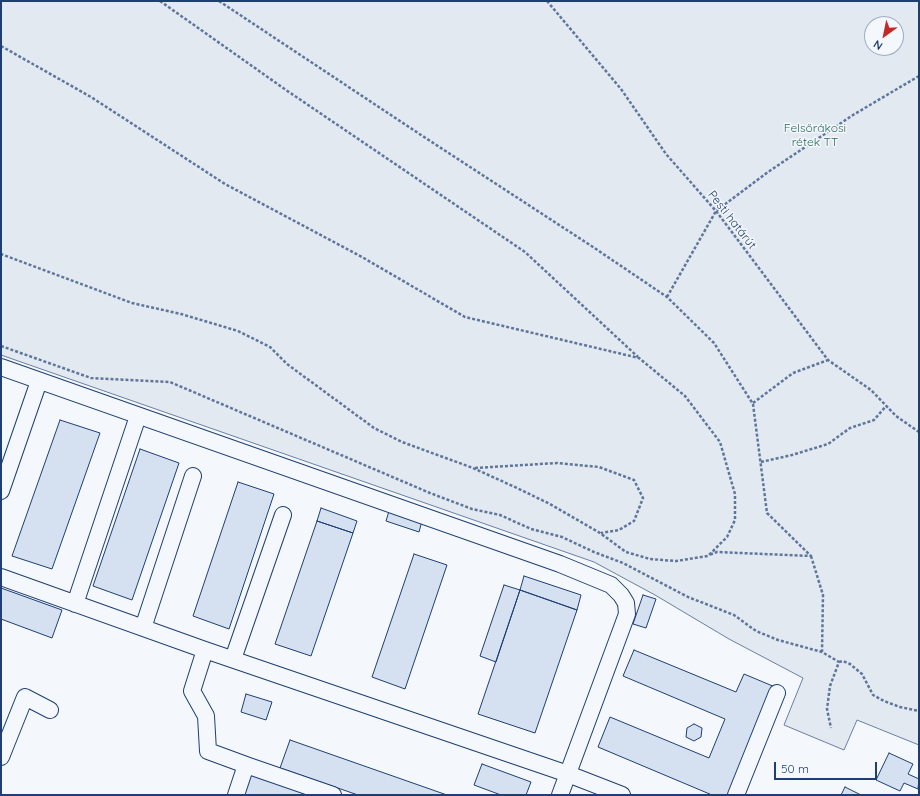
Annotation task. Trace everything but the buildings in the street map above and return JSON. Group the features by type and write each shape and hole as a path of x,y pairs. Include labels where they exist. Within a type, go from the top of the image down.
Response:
{"lane":[{"path":"1,367 560,564 611,585 621,595 626,603 627,614 560,795"},
{"path":"1,491 39,381"},
{"path":"75,604 138,416"},
{"path":"143,628 193,476"},
{"path":"233,659 283,515"},
{"path":"1,577 205,650 568,774 622,795"},
{"path":"205,650 192,691 206,716 208,751 333,795"},
{"path":"736,795 777,692"},
{"path":"1,757 25,697 50,710"},
{"path":"236,795 246,765"}],"path":[{"path":"160,1 286,90 524,252 639,358 685,396 720,442 735,494 735,520 727,537 708,556"},
{"path":"219,1 667,297 714,343 753,404 767,513 811,556 823,595 822,652"},
{"name":"Pesti határút","path":"547,1 621,89 666,154 716,212 828,360 871,390 896,416 919,432"},
{"path":"1,46 90,97 225,184 362,257 465,317 639,358"},
{"path":"667,297 716,212 782,163 854,115 919,76"},
{"path":"1,254 132,303 181,314 238,331 270,347 287,364 374,428 402,442 473,468 550,504 600,533 626,552 650,559 676,561 708,556 717,552 811,556"},
{"path":"1,346 90,378 170,382 430,493 472,509 500,515 531,529 562,537 594,552 623,563 688,597 734,615 756,631 778,640 822,652 839,662 843,661 850,664 862,674 873,695 900,707 919,711"},
{"path":"753,404 792,373 828,360"},
{"path":"761,462 792,456 828,444 850,428 874,420 886,406"},
{"path":"473,468 557,463 599,468 634,480 643,498 634,521 619,530 600,533"},
{"path":"831,728 827,709 830,686 839,662"}],"green space":[{"name":"Felsőrákosi rétek TT","path":"1,1 919,1 919,745 857,720 844,750 784,725 803,678 729,639 655,595 594,562 1,355"}]}
